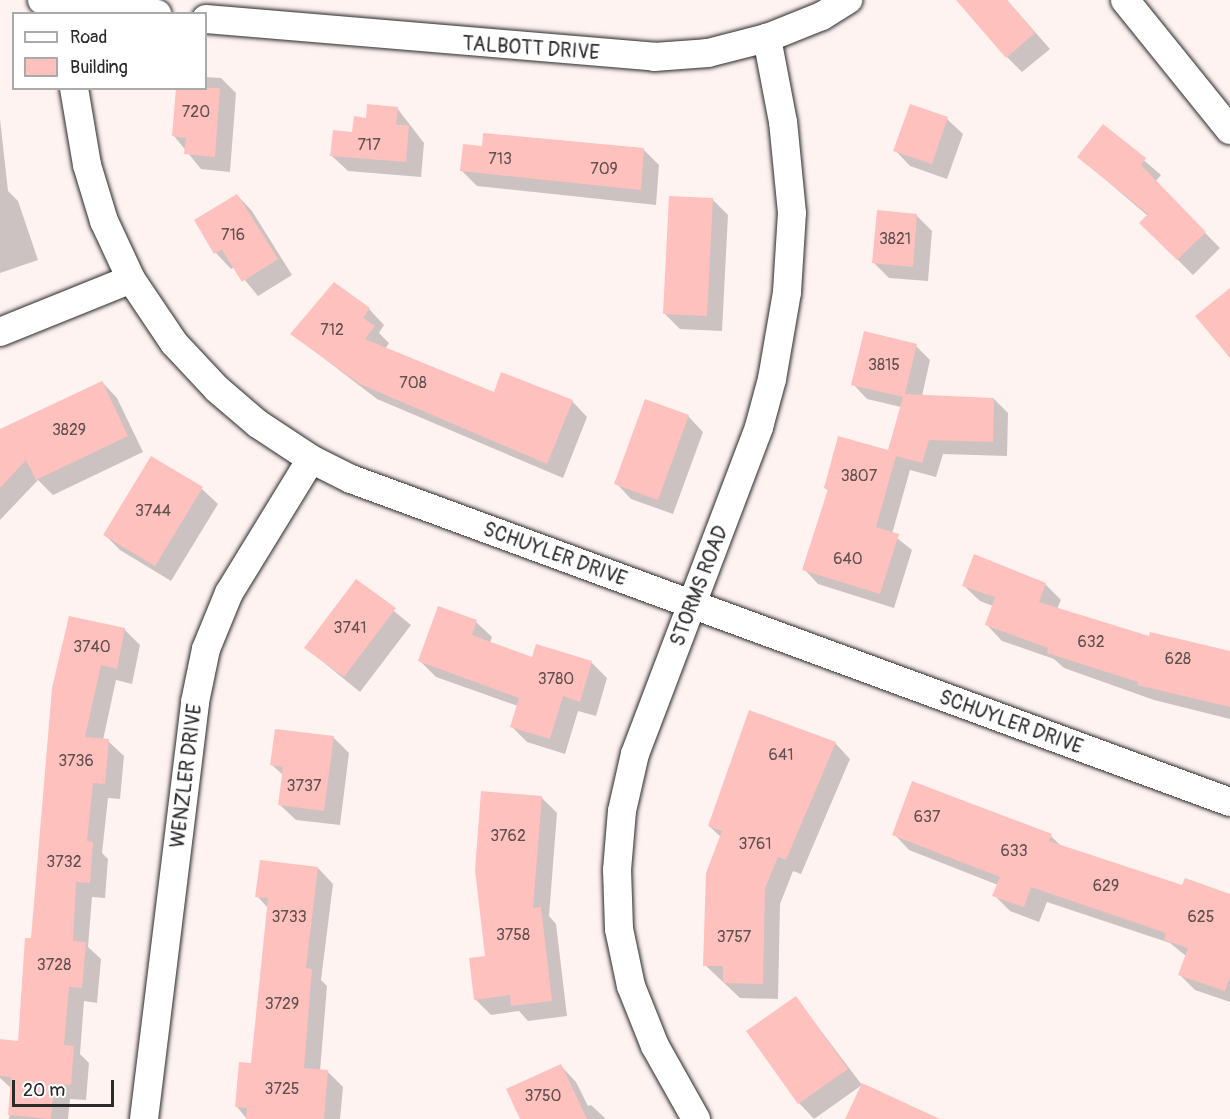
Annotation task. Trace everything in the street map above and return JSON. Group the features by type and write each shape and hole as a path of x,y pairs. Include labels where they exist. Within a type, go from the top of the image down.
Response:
{"street":[{"path":"42,0 74,6 136,12"},
{"name":"TALBOTT DRIVE","path":"207,20 654,57 708,53 767,38 822,16 848,0"},
{"path":"1125,0 1230,130"},
{"name":"STORMS ROAD","path":"696,1119 655,1046 631,986 620,929 617,870 622,811 635,754 759,428 787,292 792,213 783,122 767,38"},
{"name":"SCHUYLER DRIVE","path":"74,90 87,165 104,221 131,279 174,343 217,389 258,424 311,459 351,479 1230,802"},
{"path":"0,332 131,279"},
{"name":"WENZLER DRIVE","path":"144,1119 195,702 206,649 229,593 311,459"}],"building":[{"path":"956,0 1007,0 1035,33 1006,58"},
{"path":"220,88 215,157 184,154 186,138 172,136 176,90"},
{"path":"367,104 398,107 396,125 409,125 406,162 330,156 333,130 352,132 354,116 366,118"},
{"path":"910,104 948,117 932,164 893,151"},
{"path":"1103,124 1146,158 1141,165 1206,232 1177,260 1139,223 1148,214 1077,157"},
{"path":"483,133 644,148 641,190 460,171 463,144 482,146"},
{"path":"237,194 278,259 242,282 222,250 214,254 194,220"},
{"path":"669,196 713,198 707,316 663,314"},
{"path":"877,210 917,214 913,267 872,263"},
{"path":"334,282 370,308 363,318 375,326 365,339 494,392 501,372 573,400 547,464 360,384 290,334"},
{"path":"1230,288 1230,358 1195,316"},
{"path":"864,331 917,344 905,394 994,398 993,442 929,440 922,463 896,456 876,527 899,534 880,594 802,570 828,489 824,488 838,436 888,450 903,397 851,385"},
{"path":"102,381 128,436 36,480 26,460 0,488 0,429"},
{"path":"645,399 689,415 658,500 614,484"},
{"path":"151,456 203,487 155,566 103,535"},
{"path":"974,554 1046,583 1039,602 1149,636 1150,632 1230,651 1230,707 1137,685 1138,682 1047,653 1048,648 985,625 995,597 962,586"},
{"path":"356,579 396,608 344,677 304,648"},
{"path":"438,606 477,620 472,635 532,657 536,644 592,661 580,702 563,696 550,739 510,727 519,698 418,661"},
{"path":"69,616 125,628 117,669 101,665 85,737 109,739 105,784 93,783 87,841 93,842 90,883 76,882 73,941 86,942 82,988 69,987 64,1045 74,1046 71,1085 54,1084 51,1119 8,1115 11,1077 0,1076 0,1039 18,1041 25,938 31,938 52,688"},
{"path":"749,710 836,742 786,860 778,857 765,888 763,984 723,983 723,966 703,966 706,873 722,831 708,826"},
{"path":"275,729 334,736 324,811 278,805 283,767 270,765"},
{"path":"912,781 1052,834 1049,841 1182,885 1185,878 1230,894 1230,976 1225,991 1178,975 1188,948 1164,940 1166,933 1031,887 1024,907 992,896 1000,877 892,835"},
{"path":"481,791 542,796 533,908 541,907 552,1001 511,1006 510,995 474,1000 469,958 485,956 475,870"},
{"path":"260,860 318,867 306,968 312,969 304,1068 328,1070 324,1119 246,1119 247,1108 235,1107 239,1062 251,1063 268,898 255,897"},
{"path":"796,996 848,1069 798,1104 746,1031"},
{"path":"561,1064 587,1119 520,1119 506,1089"},
{"path":"862,1083 940,1119 845,1119"}]}
